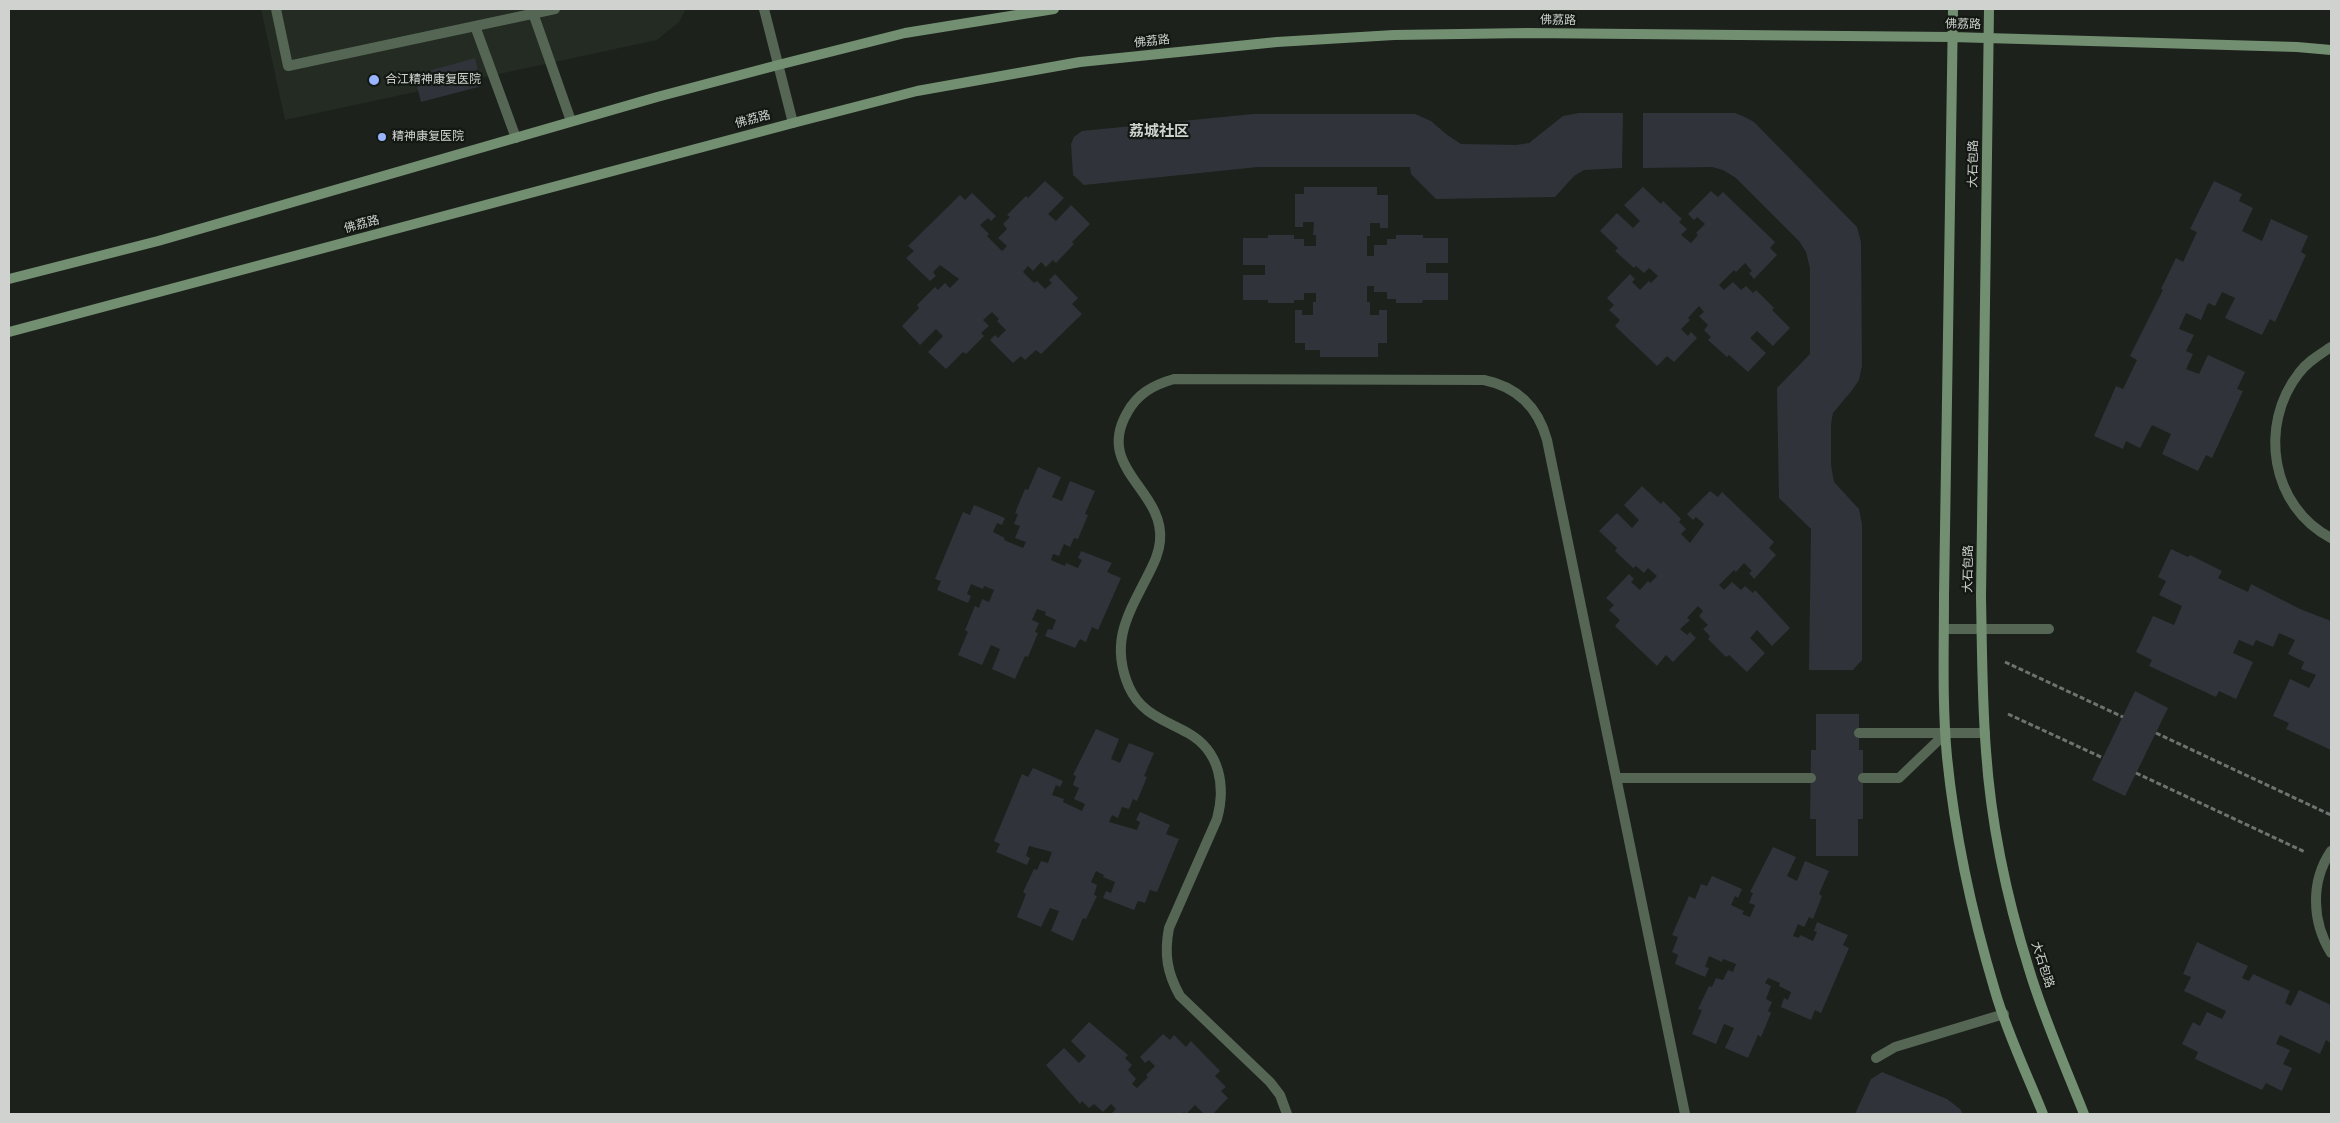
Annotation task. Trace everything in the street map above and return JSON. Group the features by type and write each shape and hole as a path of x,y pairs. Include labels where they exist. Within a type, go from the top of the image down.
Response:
{"main road":[{"path":"9,279 158,241 571,121 778,65 905,33 1054,9"},
{"name":"大石包路","path":"1952,9 1944,629 1946,733 1956,824 1968,889 1996,993 2043,1114"},
{"name":"大石包路","path":"1989,9 1982,629 1985,733 1994,816 2012,908 2029,970 2084,1114"},
{"name":"佛荔路","path":"9,332 793,123 917,92 1080,62 1276,42 1394,35 1527,33 1988,38 2297,47 2331,50"}],"lane":[{"path":"276,9 288,66 555,9"},
{"path":"764,9 793,123"},
{"path":"533,13 571,121"},
{"path":"475,26 516,138"},
{"path":"2331,347 2316,357 2299,373 2287,392 2278,413 2274,436 2275,458 2281,481 2291,502 2306,520 2331,538"},
{"path":"1286,1114 1280,1095 1270,1082 1180,996 1171,980 1166,961 1166,944 1169,928 1217,819 1222,786 1218,769 1211,755 1188,733 1157,718 1143,707 1131,692 1124,675 1120,657 1120,639 1124,621 1157,556 1160,529 1157,514 1149,500 1130,477 1119,449 1119,434 1123,420 1131,405 1143,393 1158,384 1174,379 1484,380 1498,383 1524,398 1539,417 1548,440 1685,1114"},
{"path":"1944,629 2049,629"},
{"path":"1859,733 1985,733"},
{"path":"1863,778 1899,778 1946,733"},
{"path":"1617,778 1811,778"},
{"path":"2331,851 2318,878 2315,900 2317,921 2324,942 2331,953"},
{"path":"1876,1058 1895,1047 2004,1014"}],"path":[{"path":"1982,652 2123,717"},
{"path":"1983,702 2103,758"},
{"path":"2156,733 2331,815"},
{"path":"2136,773 2325,862"}],"shaded area":[{"name":"合江精神康复医院","path":"261,9 686,9 679,22 657,40 285,120"}],"building":[{"path":"475,58 482,86 421,102 414,75"},
{"path":"1579,113 1623,113 1622,168 1584,170 1574,176 1555,197 1436,199 1411,174 1410,167 1258,167 1084,185 1073,175 1071,144 1074,137 1082,131 1253,114 1415,114 1431,121 1461,144 1516,145 1529,143 1563,116"},
{"path":"1643,113 1735,113 1745,117 1754,122 1857,227 1861,242 1862,366 1859,380 1833,413 1831,424 1831,465 1834,482 1859,509 1862,524 1862,660 1853,670 1809,670 1811,529 1779,498 1777,388 1810,354 1810,268 1806,252 1799,241 1736,178 1723,170 1712,167 1643,168"},
{"path":"1045,181 1064,198 1048,214 1056,221 1071,205 1090,224 1072,242 1074,244 1056,263 1053,260 1046,267 1041,262 1033,271 1028,266 1023,272 1034,283 1037,281 1045,289 1052,283 1049,280 1055,274 1078,298 1072,304 1082,314 1041,354 1036,350 1025,360 1021,356 1013,363 990,340 995,335 998,338 1006,330 997,321 999,319 992,312 983,320 989,326 981,333 984,336 966,354 963,352 946,369 928,352 943,336 936,329 920,345 902,326 919,308 917,305 935,287 938,290 945,283 950,288 959,279 940,265 933,272 936,276 930,281 906,258 914,251 908,246 960,195 965,200 972,193 996,216 991,221 988,218 980,225 989,234 987,236 1002,251 1007,246 998,238 1007,229 1003,224 1010,217 1007,215"},
{"path":"2214,181 2242,194 2239,201 2253,208 2242,231 2262,241 2271,219 2308,236 2301,252 2306,255 2275,322 2270,319 2262,335 2225,318 2235,298 2222,292 2215,306 2208,303 2201,320 2186,313 2179,329 2194,335 2186,351 2193,354 2186,369 2199,374 2208,355 2245,372 2237,389 2243,391 2212,458 2206,455 2198,471 2162,454 2171,434 2152,425 2140,448 2126,441 2123,449 2094,436 2116,386 2123,389 2137,360 2130,356 2163,290 2161,289 2176,258 2183,262 2197,232 2190,229"},
{"path":"1304,187 1377,187 1377,195 1388,195 1388,228 1380,228 1380,223 1370,223 1370,236 1367,236 1367,256 1374,256 1374,245 1387,245 1387,239 1396,239 1396,235 1423,235 1423,238 1448,238 1448,263 1426,263 1426,273 1448,273 1448,300 1396,303 1396,299 1387,299 1387,292 1374,292 1374,286 1367,286 1367,302 1370,302 1370,315 1379,315 1379,310 1387,310 1387,343 1378,343 1378,357 1320,357 1320,350 1305,350 1305,343 1295,343 1295,310 1302,310 1302,315 1313,315 1313,302 1316,302 1316,293 1304,293 1304,300 1294,300 1294,303 1268,303 1268,300 1243,300 1243,275 1265,275 1265,265 1243,265 1243,238 1268,238 1268,235 1294,235 1294,239 1304,239 1304,246 1316,246 1316,235 1313,235 1314,222 1303,222 1303,227 1295,227 1295,194 1304,194"},
{"path":"1643,187 1661,204 1663,201 1682,219 1679,222 1687,229 1681,235 1691,243 1698,235 1696,233 1705,224 1697,217 1694,220 1688,214 1711,191 1718,197 1723,192 1775,242 1770,248 1777,255 1754,279 1749,273 1752,271 1745,263 1736,272 1734,270 1719,285 1724,290 1733,282 1741,290 1746,286 1753,293 1756,290 1790,328 1773,346 1757,331 1750,338 1766,353 1748,372 1708,340 1711,337 1704,330 1708,325 1699,316 1704,312 1699,306 1688,318 1690,320 1681,329 1688,336 1691,332 1697,338 1674,362 1667,356 1657,366 1615,326 1620,320 1609,310 1614,305 1607,298 1630,274 1635,279 1632,282 1640,290 1649,281 1651,283 1658,276 1649,268 1644,273 1636,266 1634,268 1615,251 1618,248 1600,231 1617,213 1633,228 1640,221 1624,205"},
{"path":"1038,467 1061,477 1052,497 1062,501 1070,481 1095,491 1085,514 1088,515 1078,539 1074,538 1070,547 1064,544 1059,556 1053,554 1051,560 1065,566 1066,563 1078,568 1082,560 1078,558 1081,551 1112,563 1107,572 1121,578 1098,630 1092,627 1086,642 1080,639 1075,648 1045,636 1048,629 1052,630 1056,620 1045,615 1046,612 1037,609 1032,620 1039,623 1035,632 1038,633 1028,657 1025,656 1015,679 992,669 1000,649 991,645 982,665 958,655 968,632 965,630 975,606 979,608 982,599 989,602 994,590 984,586 983,589 971,584 967,594 971,596 968,603 937,590 941,581 935,579 963,512 970,515 974,505 1005,518 1002,525 997,523 993,532 1005,538 1004,540 1023,548 1026,542 1015,538 1020,526 1014,524 1018,514 1015,513 1025,489 1028,490"},
{"path":"1642,486 1661,504 1663,501 1681,519 1679,522 1686,529 1681,534 1690,543 1704,524 1696,517 1693,520 1687,514 1710,491 1718,497 1722,492 1774,542 1769,548 1776,555 1754,579 1749,573 1752,571 1744,563 1719,585 1724,590 1732,582 1741,590 1745,586 1753,593 1755,590 1790,628 1772,646 1757,630 1750,638 1765,653 1747,672 1729,655 1726,657 1708,639 1710,636 1703,629 1708,625 1699,616 1703,611 1698,606 1687,618 1690,620 1680,629 1687,635 1690,632 1696,638 1673,662 1666,655 1657,666 1615,626 1620,620 1609,610 1614,605 1606,598 1629,574 1634,579 1631,582 1640,590 1648,581 1650,583 1657,576 1648,568 1644,573 1636,566 1633,568 1615,551 1617,548 1599,531 1617,513 1632,528 1639,520 1624,505"},
{"path":"2171,549 2188,557 2190,555 2222,571 2218,578 2248,592 2251,584 2300,609 2331,621 2331,750 2286,729 2289,723 2273,716 2290,679 2309,688 2316,675 2301,669 2304,662 2288,654 2295,640 2279,633 2273,647 2256,640 2253,646 2239,640 2233,653 2253,662 2236,699 2219,691 2216,697 2149,666 2152,660 2136,652 2153,616 2174,625 2182,606 2159,595 2166,581 2158,577"},
{"path":"2135,691 2168,708 2125,796 2092,780"},
{"path":"1816,714 1859,714 1859,750 1863,750 1863,819 1858,819 1858,856 1816,856 1816,819 1810,819 1811,750 1816,750"},
{"path":"1096,729 1119,739 1111,759 1120,763 1129,743 1154,753 1144,776 1147,777 1137,801 1133,799 1129,809 1122,807 1118,818 1112,815 1109,822 1137,830 1140,822 1136,820 1140,812 1170,825 1166,834 1179,839 1157,892 1150,890 1145,903 1138,901 1134,910 1103,898 1106,891 1111,893 1115,882 1103,877 1104,875 1096,871 1091,882 1097,885 1094,895 1097,896 1086,919 1083,918 1073,941 1051,931 1059,911 1050,908 1041,927 1017,917 1026,894 1023,892 1034,869 1037,870 1041,861 1048,863 1052,852 1029,846 1026,856 1030,858 1027,865 996,852 1000,844 994,841 1022,774 1028,777 1033,768 1063,781 1060,787 1056,785 1052,795 1064,799 1063,802 1082,811 1085,804 1074,799 1079,788 1073,785 1076,776 1073,775"},
{"path":"1773,847 1796,857 1787,876 1797,881 1805,861 1829,871 1819,894 1822,896 1813,919 1809,917 1804,927 1798,924 1793,936 1799,938 1800,935 1813,941 1817,932 1814,931 1817,922 1848,935 1843,945 1849,948 1821,1013 1815,1010 1811,1020 1781,1007 1784,998 1788,1000 1791,992 1779,986 1780,983 1768,978 1765,983 1771,986 1766,999 1772,1002 1768,1011 1771,1013 1761,1037 1758,1035 1748,1058 1725,1048 1734,1028 1724,1024 1716,1044 1692,1034 1702,1010 1698,1009 1709,986 1712,987 1716,978 1723,980 1728,970 1733,972 1736,964 1723,959 1722,962 1709,956 1705,967 1709,968 1705,977 1675,964 1678,955 1672,952 1678,937 1672,935 1689,896 1695,899 1701,884 1707,886 1712,876 1742,889 1738,898 1735,896 1731,905 1744,911 1742,914 1750,917 1755,905 1749,903 1753,893 1750,892"},
{"path":"2197,942 2248,966 2242,978 2249,981 2253,974 2290,991 2285,1003 2291,1006 2299,990 2331,1005 2331,1043 2326,1040 2320,1054 2280,1035 2276,1044 2290,1050 2283,1064 2292,1068 2282,1091 2266,1083 2262,1090 2195,1059 2198,1052 2182,1044 2193,1022 2200,1026 2207,1012 2222,1019 2226,1011 2184,991 2191,977 2183,974"},
{"path":"1089,1022 1128,1055 1125,1058 1132,1065 1128,1070 1136,1079 1132,1084 1137,1088 1148,1077 1146,1075 1155,1066 1149,1060 1145,1063 1140,1057 1163,1034 1170,1040 1174,1035 1186,1047 1191,1041 1220,1071 1215,1076 1226,1087 1221,1091 1228,1098 1213,1114 1204,1114 1195,1105 1186,1114 1184,1112 1182,1114 1111,1114 1116,1109 1111,1104 1103,1112 1094,1104 1089,1108 1082,1101 1080,1104 1046,1065 1064,1048 1079,1063 1086,1056 1071,1041"},
{"path":"1882,1072 1947,1099 1960,1109 1963,1114 1855,1114 1871,1079"}],"place":[{"name":"合江精神康复医院","path":"374,80"},
{"name":"精神康复医院","path":"382,137"}],"district":[{"name":"荔城社区","path":"1159,132"}]}
